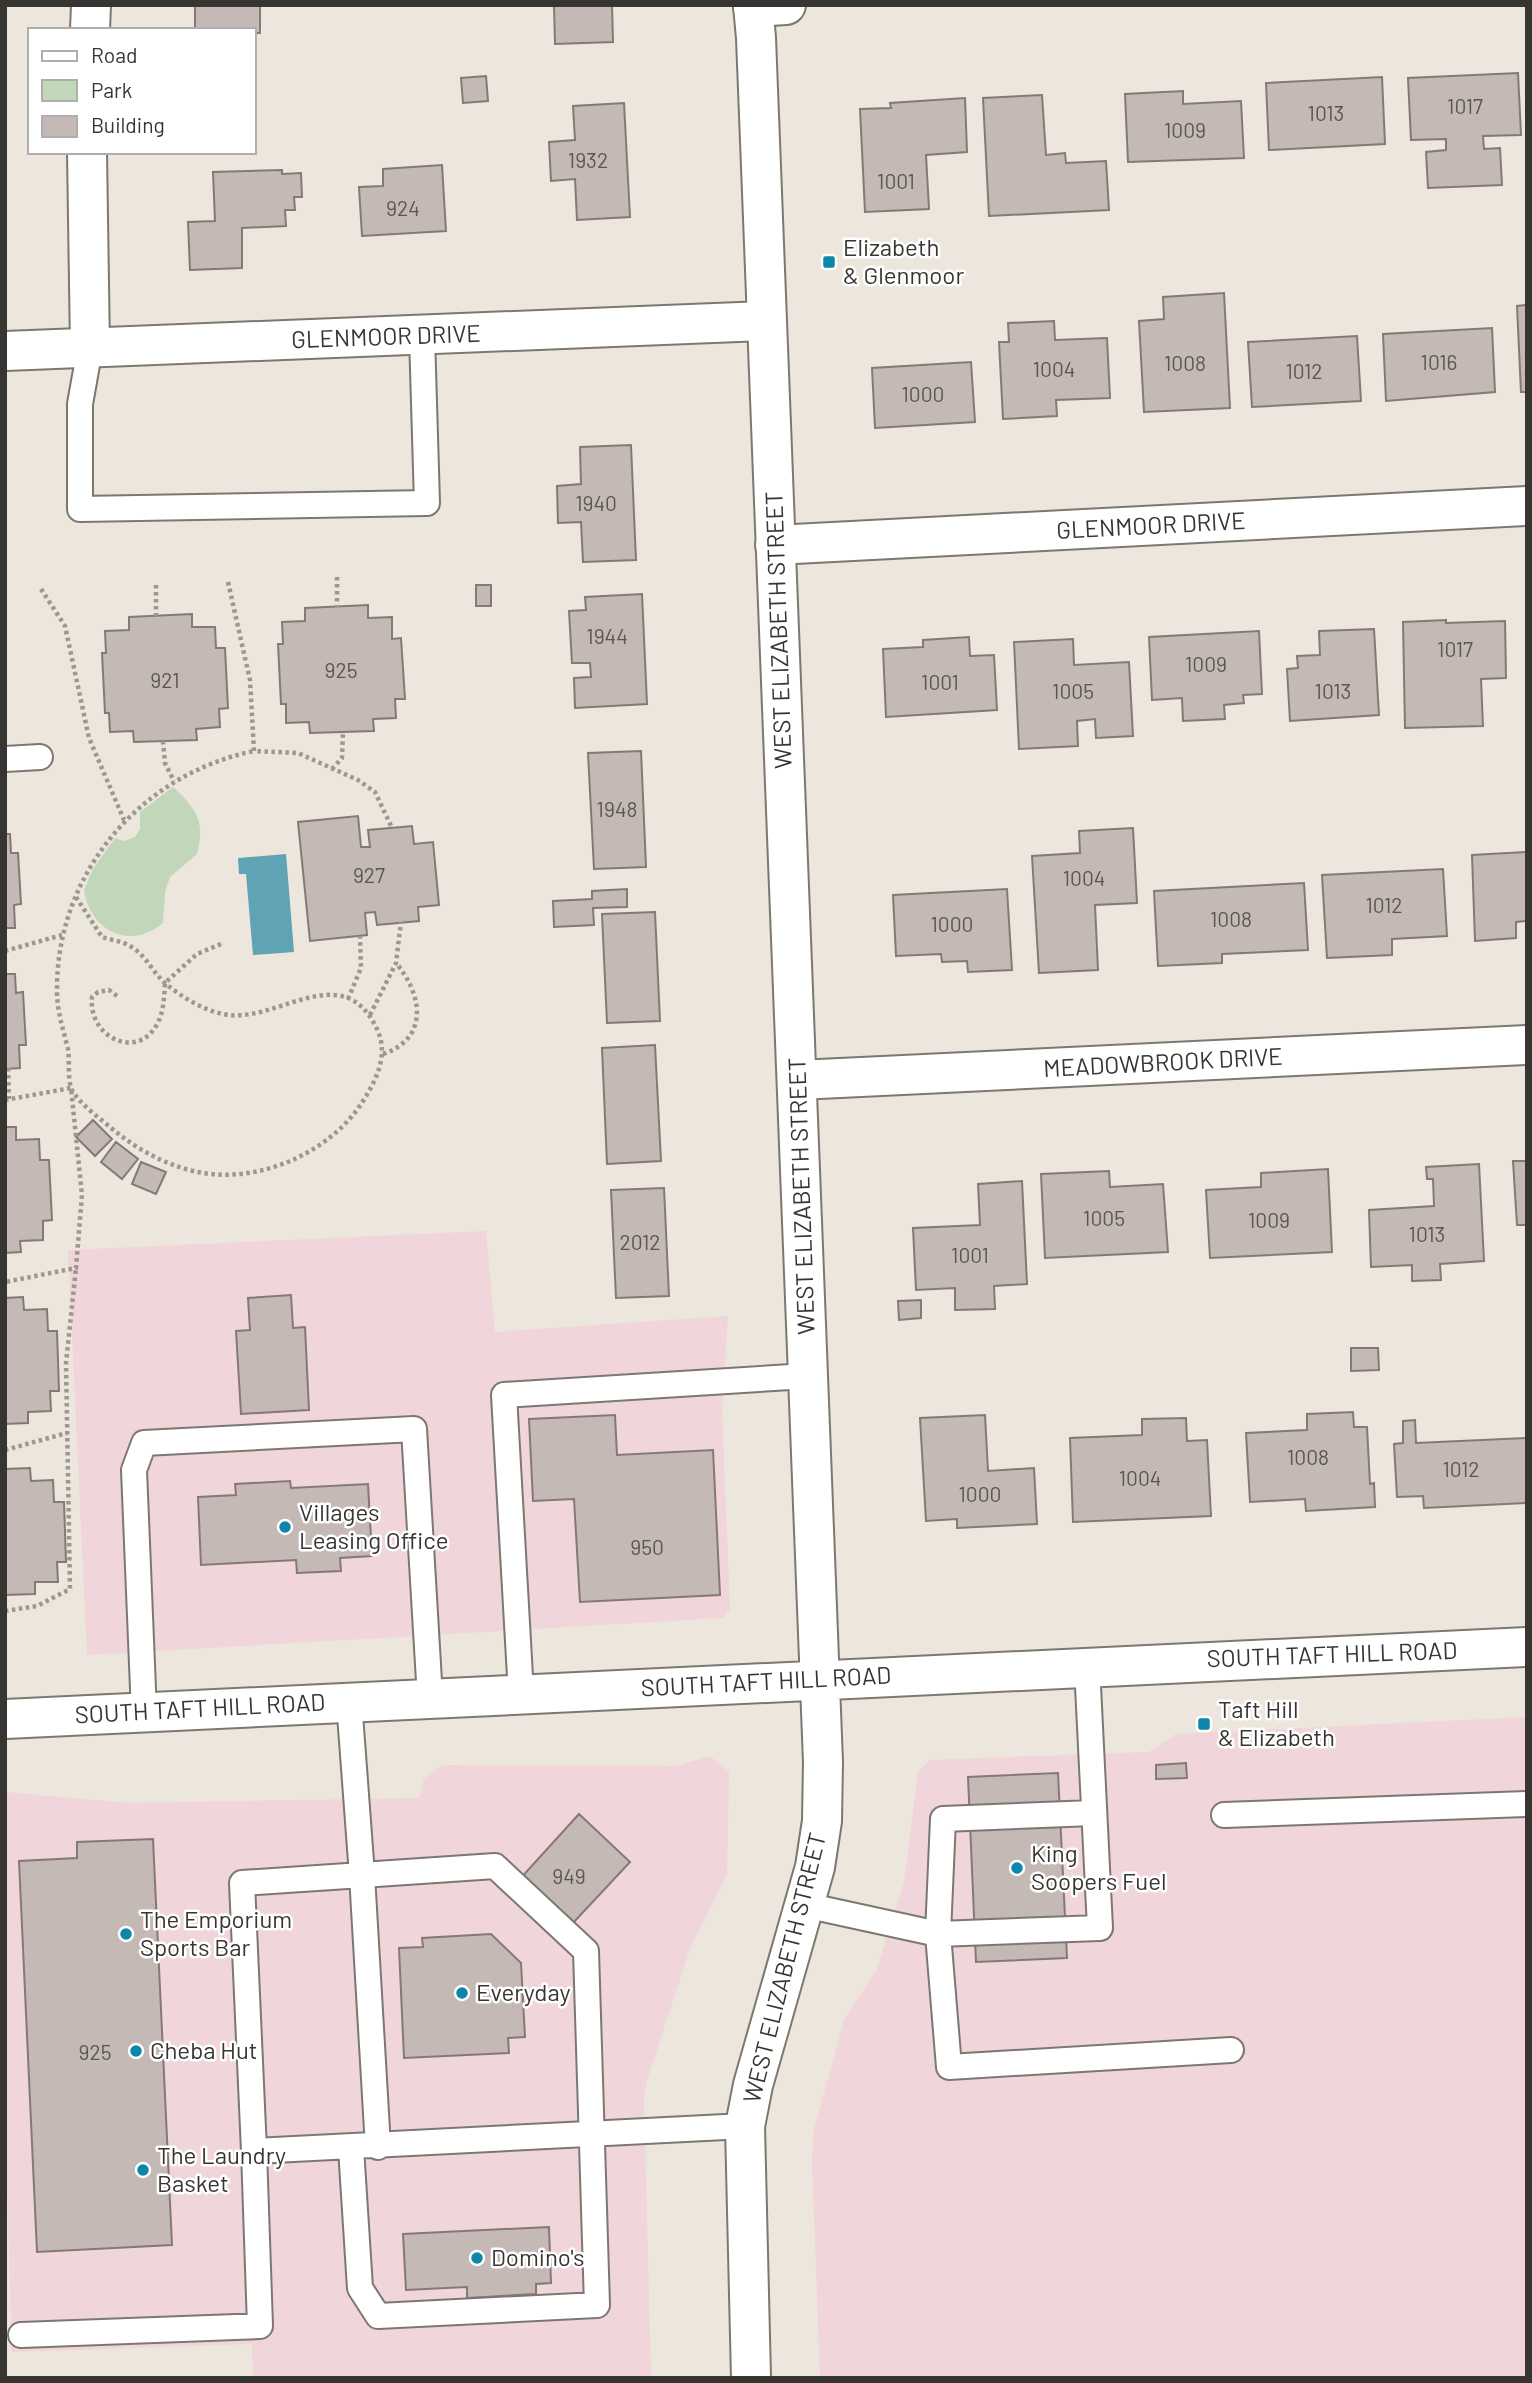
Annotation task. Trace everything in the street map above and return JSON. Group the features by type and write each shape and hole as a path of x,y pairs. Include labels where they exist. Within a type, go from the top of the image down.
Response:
{"main road":[{"path":"90,28 91,5"},
{"name":"WEST ELIZABETH STREET","path":"751,2378 745,2126 753,2085 805,1905 822,1821 822,1681 807,1376 798,1080 766,321 757,38 764,6"},
{"path":"87,154 90,348"},
{"name":"GLENMOOR DRIVE","path":"5,351 766,321"},
{"name":"GLENMOOR DRIVE","path":"775,545 1527,506"},
{"name":"MEADOWBROOK DRIVE","path":"798,1080 1527,1045"},
{"name":"SOUTH TAFT HILL ROAD","path":"5,1719 1527,1647"}],"lane":[{"path":"90,348 80,404 80,509 427,503 422,336"},
{"path":"5,759 40,757"},
{"path":"521,1694 503,1395 807,1376"},
{"path":"144,1713 134,1469 144,1443 415,1429 430,1698"},
{"path":"805,1905 938,1934 1100,1928 1087,1666"},
{"path":"349,1701 378,2147"},
{"path":"1224,1815 1527,1804"},
{"path":"1094,1813 943,1819 938,1934 949,2067 1231,2050"},
{"path":"21,2335 260,2326 242,1883 495,1867 586,1951 597,2305 378,2315 360,2288 351,2148"},
{"path":"254,2151 378,2147 745,2126"}],"path":[{"path":"337,577 337,607"},
{"path":"228,582 250,680 254,751"},
{"path":"156,585 156,615"},
{"path":"41,589 65,626 89,737 100,769 124,820"},
{"path":"332,769 342,758 343,732"},
{"path":"163,741 165,763 174,781"},
{"path":"5,1611 37,1605 70,1589 67,1330 82,1195 71,1068 60,1024 57,991 62,935 76,897 103,845 124,820 174,781 217,761 254,751 298,753 375,792 392,828"},
{"path":"71,1088 90,1110 134,1146 165,1162 195,1172 234,1173 289,1162 316,1148 344,1126 363,1101 383,1054 380,1036 370,1015 348,999 323,994 300,997 250,1015 225,1015 197,1005 165,983 146,958 137,951 127,944 102,937 76,897"},
{"path":"370,1015 397,963 401,922"},
{"path":"5,951 62,935"},
{"path":"348,999 361,968 360,936"},
{"path":"117,996 108,990 98,992 92,998 95,1024 106,1035 122,1042 139,1040 155,1029 162,1015 165,983 197,954 221,944"},
{"path":"383,1054 395,1050 408,1039 418,1019 416,992 397,963"},
{"path":"8,1068 7,1099 71,1088"},
{"path":"5,1282 76,1268"},
{"path":"5,1450 67,1433"}],"shaded area":[{"path":"486,1231 495,1332 728,1316 722,1411 730,1609 723,1618 87,1655 68,1250"},
{"path":"1527,1717 1527,2378 820,2378 812,2162 814,2130 844,2020 877,1969 904,1882 918,1771 930,1760 1149,1752 1176,1734"},
{"path":"710,1756 729,1772 727,1875 691,1946 647,2080 644,2100 651,2378 253,2378 252,2344 12,2352 5,2127 5,1792 128,1803 419,1798 424,1779 441,1765 676,1766"}],"green space":[{"path":"173,787 197,816 200,833 197,854 170,877 165,892 163,923 138,935 125,936 113,932 94,916 84,890 93,869 115,838 123,841 135,837 140,829 140,812"}],"water":[{"path":"286,854 294,952 253,955 246,874 239,874 238,858"}],"building":[{"path":"195,5 260,5 260,33 256,33 256,28 195,28"},
{"path":"554,5 612,5 613,42 555,44"},
{"path":"1518,73 1521,135 1483,136 1484,149 1500,148 1502,185 1428,188 1426,152 1446,150 1446,139 1411,140 1408,78"},
{"path":"486,76 488,101 463,103 461,78"},
{"path":"1382,77 1385,144 1269,150 1266,83"},
{"path":"1183,91 1183,104 1241,101 1244,158 1128,162 1125,94"},
{"path":"1042,95 1046,155 1065,153 1066,163 1106,161 1109,210 989,216 983,98"},
{"path":"965,98 967,152 926,155 929,209 865,212 860,109 891,108 890,103"},
{"path":"624,103 630,217 577,220 575,179 551,181 549,142 575,140 573,106"},
{"path":"442,165 446,231 362,236 359,187 383,186 383,169"},
{"path":"282,170 282,174 301,173 302,197 294,197 295,210 285,210 286,226 242,228 242,268 190,270 188,222 215,221 213,172"},
{"path":"1224,293 1230,408 1144,412 1139,321 1164,319 1163,297"},
{"path":"1527,305 1527,392 1521,392 1517,306"},
{"path":"1054,321 1055,340 1107,338 1110,398 1056,400 1057,416 1003,419 999,342 1009,342 1008,323"},
{"path":"1492,328 1495,392 1386,401 1383,334"},
{"path":"1357,336 1361,401 1252,407 1248,342"},
{"path":"971,362 975,422 875,428 872,368"},
{"path":"631,445 636,560 583,562 581,522 558,523 557,486 581,484 580,447"},
{"path":"476,585 491,585 491,606 476,606"},
{"path":"642,594 647,704 575,708 574,678 591,677 590,663 572,663 569,611 586,610 585,597"},
{"path":"368,605 368,618 392,617 392,639 401,638 405,699 395,699 396,718 373,719 374,731 310,733 309,722 286,723 286,704 281,704 278,644 283,644 282,622 305,621 305,608"},
{"path":"192,614 192,627 215,627 216,648 225,648 228,708 219,709 220,727 196,729 197,740 134,742 133,731 110,732 109,713 105,713 102,653 106,653 105,631 129,630 129,617"},
{"path":"1446,620 1446,623 1505,621 1506,678 1481,679 1483,726 1405,728 1403,622"},
{"path":"1374,629 1379,715 1290,721 1287,669 1298,668 1297,656 1320,655 1319,631"},
{"path":"1259,631 1262,694 1243,695 1244,703 1224,705 1225,719 1183,721 1182,698 1152,700 1149,637"},
{"path":"969,637 970,656 994,655 997,710 886,717 883,649 923,647 923,640"},
{"path":"1073,639 1074,665 1129,662 1133,736 1096,738 1095,719 1077,721 1078,746 1019,749 1014,642"},
{"path":"641,751 646,867 594,869 588,753"},
{"path":"358,816 361,847 370,847 368,830 412,826 414,844 433,842 439,905 418,907 419,921 377,925 375,912 365,913 367,935 310,941 298,822"},
{"path":"1133,828 1137,903 1095,905 1098,970 1039,973 1032,856 1080,853 1079,831"},
{"path":"5,834 10,834 11,853 18,853 21,904 14,905 15,928 5,928"},
{"path":"1527,852 1527,921 1516,922 1516,938 1475,941 1472,855"},
{"path":"1443,869 1447,936 1392,939 1392,955 1327,958 1322,875"},
{"path":"1304,883 1308,950 1222,954 1222,963 1158,966 1154,891"},
{"path":"627,889 627,907 593,908 594,925 554,927 553,901 592,899 592,891"},
{"path":"1007,889 1012,970 968,972 967,961 942,962 941,954 896,956 893,895"},
{"path":"655,912 660,1021 607,1023 602,914"},
{"path":"5,974 15,974 16,993 23,992 26,1045 19,1045 20,1068 5,1069"},
{"path":"655,1045 661,1161 607,1164 602,1048"},
{"path":"93,1120 112,1139 95,1156 76,1137"},
{"path":"5,1127 16,1127 16,1140 39,1139 40,1160 49,1160 52,1220 43,1221 43,1240 20,1241 21,1252 5,1253"},
{"path":"116,1142 138,1159 122,1179 101,1162"},
{"path":"1513,1161 1527,1161 1527,1225 1517,1225"},
{"path":"141,1162 166,1172 156,1194 132,1184"},
{"path":"1479,1164 1484,1261 1440,1264 1441,1280 1412,1281 1412,1265 1371,1267 1369,1210 1434,1206 1433,1179 1427,1179 1426,1167"},
{"path":"1328,1169 1332,1252 1210,1258 1206,1190 1261,1187 1261,1173"},
{"path":"1109,1171 1110,1187 1163,1184 1168,1252 1045,1258 1041,1174"},
{"path":"1022,1181 1027,1284 994,1286 995,1309 955,1310 955,1288 916,1290 913,1228 980,1225 978,1184"},
{"path":"664,1188 669,1296 616,1298 611,1190"},
{"path":"291,1295 293,1328 305,1327 309,1410 241,1414 236,1331 250,1330 248,1298"},
{"path":"23,1297 24,1310 47,1309 48,1331 57,1331 59,1391 50,1391 51,1411 28,1412 28,1423 5,1424 5,1298"},
{"path":"921,1300 921,1318 899,1320 898,1301"},
{"path":"1351,1348 1378,1348 1379,1370 1351,1371"},
{"path":"1353,1412 1354,1427 1367,1427 1370,1484 1374,1483 1375,1507 1306,1511 1305,1499 1250,1502 1246,1433 1307,1430 1307,1414"},
{"path":"615,1415 617,1455 713,1450 720,1595 580,1602 574,1499 533,1501 529,1419"},
{"path":"985,1415 988,1471 1034,1468 1037,1524 957,1528 957,1519 926,1521 920,1418"},
{"path":"1186,1418 1187,1441 1207,1440 1211,1516 1073,1522 1070,1438 1142,1435 1142,1419"},
{"path":"1415,1420 1416,1443 1527,1438 1527,1503 1424,1508 1423,1496 1397,1497 1394,1444 1403,1443 1403,1421"},
{"path":"30,1468 31,1481 53,1480 54,1502 64,1502 66,1562 57,1562 58,1582 35,1582 35,1594 5,1595 5,1469"},
{"name":"Villages Leasing Office","path":"290,1481 291,1488 368,1484 372,1556 340,1558 341,1571 297,1573 296,1560 201,1565 198,1497 236,1495 235,1484"},
{"path":"1186,1763 1187,1778 1156,1779 1156,1765"},
{"name":"King Soopers Fuel","path":"1058,1773 1067,1958 976,1962 968,1777"},
{"name":"Everyday","path":"579,1814 630,1862 558,1939 508,1892"},
{"path":"153,1839 172,2245 37,2252 19,1861 77,1858 77,1842"},
{"name":"Everyday","path":"491,1934 521,1963 525,2037 508,2038 509,2053 404,2058 399,1948 423,1947 422,1938"},
{"name":"Domino's","path":"549,2227 551,2283 536,2284 536,2294 467,2298 467,2287 406,2290 403,2234"}],"place":[{"name":"Elizabeth & Glenmoor","path":"829,262"},
{"name":"Villages Leasing Office","path":"285,1527"},
{"name":"Taft Hill & Elizabeth","path":"1204,1724"},
{"name":"King Soopers Fuel","path":"1017,1868"},
{"name":"The Emporium Sports Bar","path":"126,1934"},
{"name":"Everyday","path":"462,1993"},
{"name":"Cheba Hut","path":"136,2051"},
{"name":"The Laundry Basket","path":"143,2170"},
{"name":"Domino's","path":"477,2258"}]}
